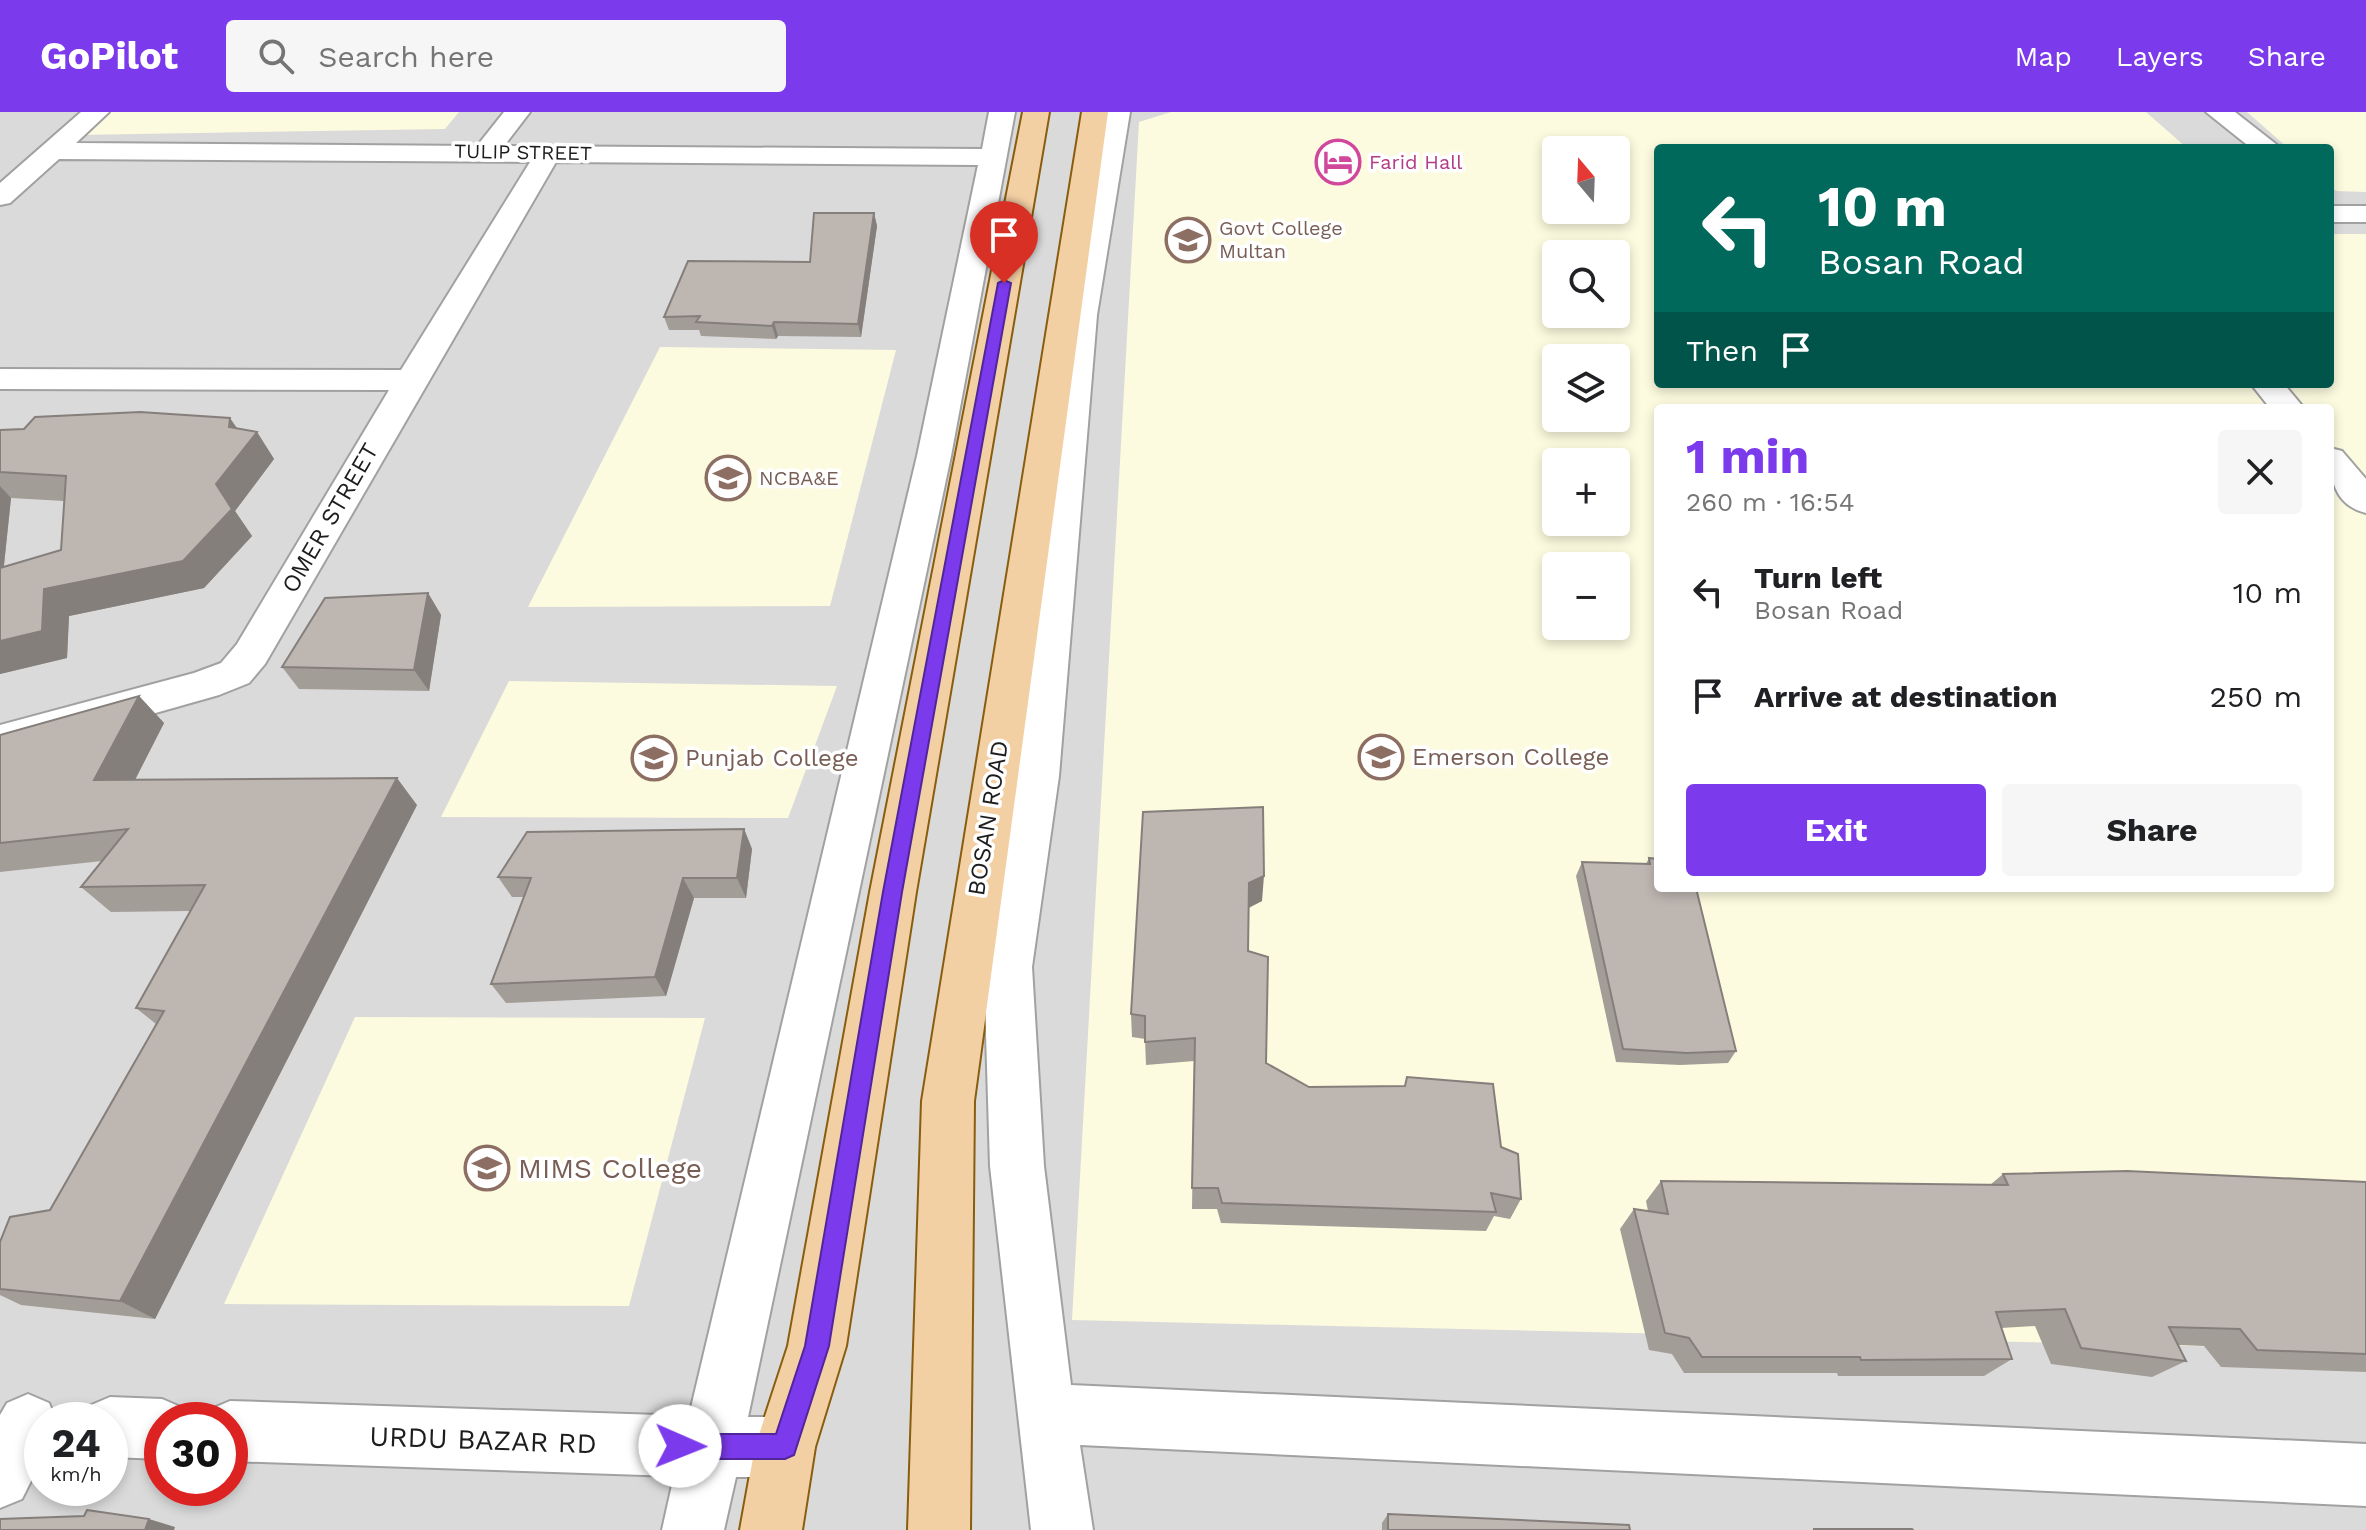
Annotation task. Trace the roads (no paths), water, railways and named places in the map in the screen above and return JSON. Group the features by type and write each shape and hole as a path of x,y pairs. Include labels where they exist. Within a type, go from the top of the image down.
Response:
{"main road":[{"path":"771,1530 785,1447 817,1346 893,892 1036,112"},
{"name":"BOSAN ROAD","path":"939,1530 948,1101 1095,112"}],"street":[{"path":"0,197 96,112"},
{"path":"487,151 517,112"},
{"path":"693,1530 934,456 1002,112"},
{"path":"1062,1530 1045,1414 1017,1166 1008,967 1038,776 1082,315 1117,112"},
{"path":"2219,112 2263,144"},
{"name":"TULIP STREET","path":"51,151 487,151 994,157"},
{"name":"OMER STREET","path":"0,741 205,685 235,673 251,654 549,152"},
{"path":"2334,198 2351,214"},
{"path":"0,379 411,380"},
{"path":"2270,388 2284,404"},
{"path":"2334,464 2366,502"},
{"path":"1045,1414 2366,1475"},
{"path":"0,1477 23,1424"},
{"name":"URDU BAZAR RD","path":"248,1432 785,1447"}],"place":[{"name":"Farid Hall","path":"1338,162"},
{"name":"Govt College Multan","path":"1188,240"},
{"name":"NCBA&E","path":"728,478"},
{"name":"Emerson College","path":"1381,757"},
{"name":"Punjab College","path":"654,758"},
{"name":"MIMS College","path":"487,1168"}]}
